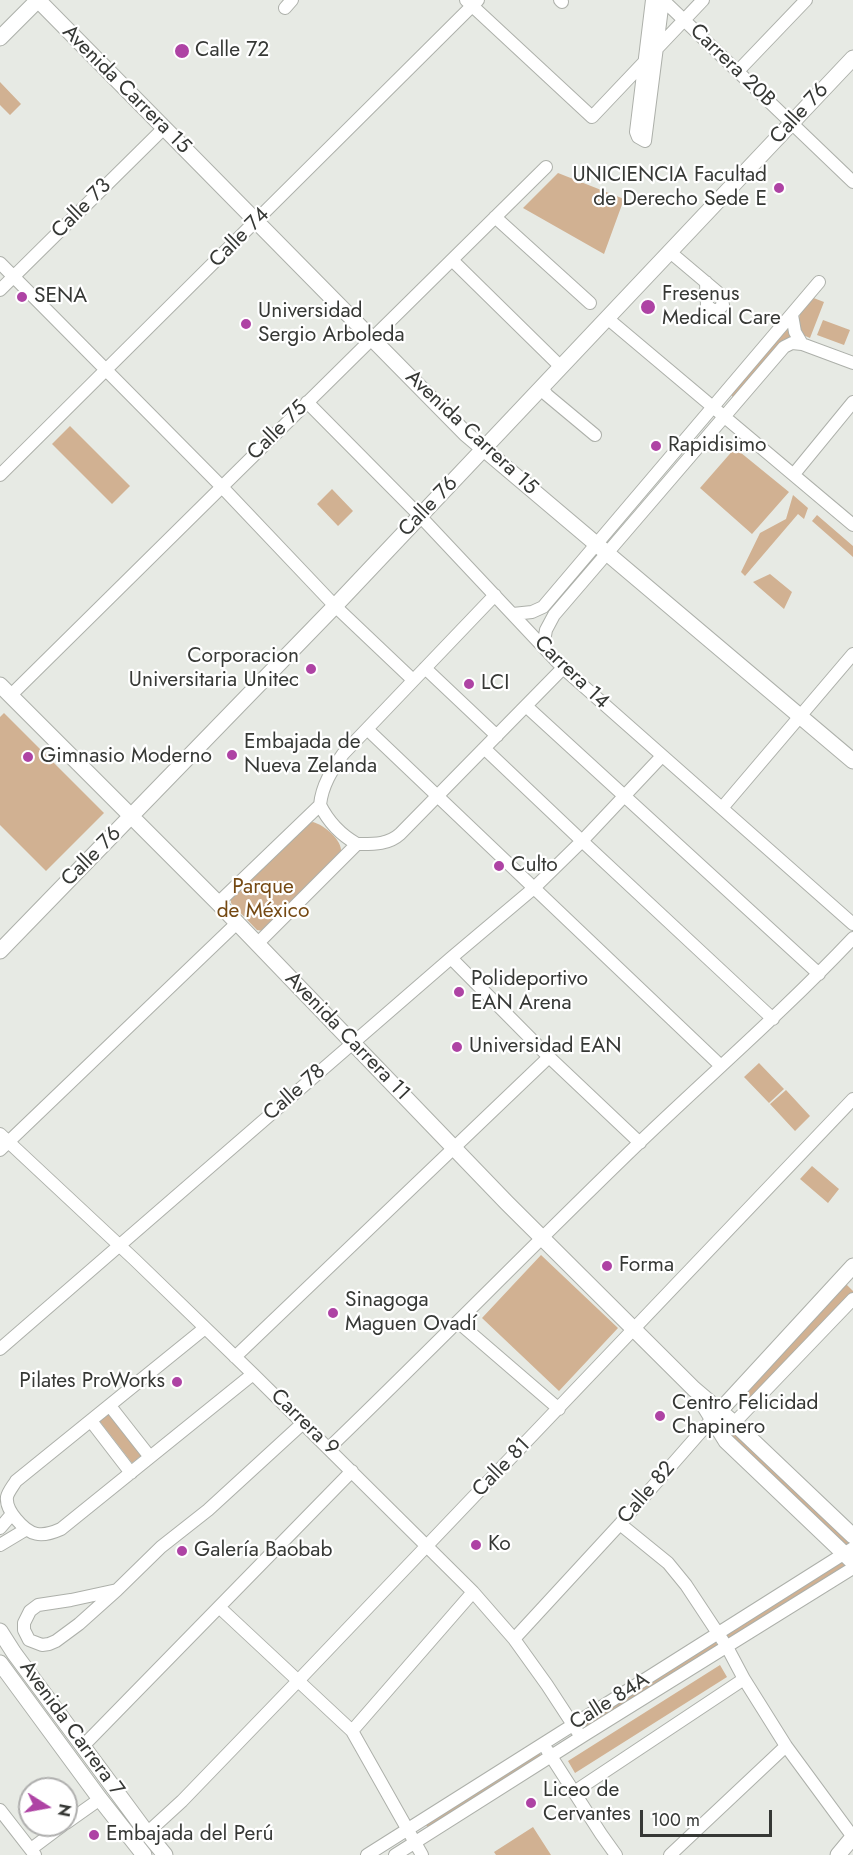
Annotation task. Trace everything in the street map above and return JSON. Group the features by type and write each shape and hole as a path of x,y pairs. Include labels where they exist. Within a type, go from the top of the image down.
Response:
{"main road":[{"path":"0,38 38,0"},
{"name":"Avenida Carrera 15","path":"38,0 452,420 853,761"},
{"name":"Calle 76","path":"0,951 335,606 853,58"},
{"name":"Avenida Carrera 11","path":"5,691 218,903 454,1148 694,1389 716,1415 726,1441 850,1555"},
{"name":"Calle 82","path":"716,1415 850,1275"},
{"name":"Avenida Carrera 11","path":"716,1415 734,1423 853,1536"},
{"name":"Avenida Carrera 7","path":"0,1630 14,1653 165,1855"},
{"name":"Avenida Carrera 7","path":"0,1663 144,1855"},
{"path":"100,1799 123,1817 135,1832 147,1833"},
{"path":"837,1855 853,1837"}],"street":[{"path":"652,0 636,132 638,137 645,141 663,0"},
{"name":"Carrera 20B","path":"663,0 853,182"},
{"path":"472,2 592,117 702,0"},
{"path":"738,71 806,0"},
{"name":"Calle 74","path":"0,475 472,2"},
{"name":"Calle 73","path":"0,290 164,128"},
{"name":"Calle 75","path":"5,691 222,487 546,166"},
{"path":"495,217 590,303"},
{"path":"670,252 706,282"},
{"path":"452,260 561,367"},
{"path":"0,263 222,487 335,606 413,680"},
{"path":"543,647 546,630 554,615 602,549 714,406 819,282"},
{"path":"792,315 795,332 802,344"},
{"path":"607,318 853,525"},
{"path":"513,614 532,612 543,607 602,549 725,416 784,347 792,342 802,344 853,363"},
{"path":"542,388 547,395 595,435"},
{"name":"Carrera 14","path":"308,402 420,516 563,668 853,924"},
{"path":"794,474 852,406"},
{"path":"495,595 343,754 323,788 320,805 333,825 346,838 357,844 376,844 396,838 563,668"},
{"path":"722,808 853,654"},
{"path":"424,668 497,736"},
{"path":"526,706 819,974"},
{"path":"367,729 721,1065"},
{"path":"485,748 773,1019"},
{"name":"Calle 78","path":"0,1349 534,888 663,756"},
{"path":"218,903 320,805"},
{"path":"257,944 357,844"},
{"path":"3,1142 237,923"},
{"path":"329,1448 640,1143 721,1065 773,1019 853,938"},
{"path":"451,958 549,1057 640,1143"},
{"path":"235,1357 549,1057"},
{"name":"Calle 81","path":"147,1833 182,1802 853,1099"},
{"name":"Carrera 9","path":"3,1142 120,1246 329,1448 473,1592 514,1640 555,1696 580,1737"},
{"path":"734,1423 853,1299"},
{"path":"460,1320 560,1408"},
{"path":"205,1328 16,1481 7,1501 12,1514 25,1530 38,1534 49,1534 62,1529 253,1374"},
{"path":"110,1406 150,1457"},
{"name":"Calle 82","path":"514,1640 716,1415"},
{"path":"91,1420 131,1473"},
{"path":"117,1590 38,1605 30,1611 24,1623 24,1630 29,1640 36,1644 49,1644 79,1624 117,1590 161,1547 208,1510 303,1423"},
{"path":"83,1746 352,1471"},
{"path":"0,1528 12,1514"},
{"path":"620,1524 668,1563 686,1585 719,1633 786,1746 853,1837"},
{"path":"0,1545 25,1530"},
{"name":"Calle 84A","path":"367,1855 719,1633 850,1555"},
{"name":"Calle 84A","path":"395,1855 853,1568"},
{"path":"352,1731 473,1592"},
{"path":"219,1607 352,1731 422,1855"},
{"path":"0,1663 14,1653"},
{"path":"574,1792 744,1678"},
{"path":"543,1744 616,1855"},
{"path":"670,1855 786,1746"},
{"path":"78,1814 100,1799"},
{"path":"0,1810 33,1852 50,1837"}],"green space":[{"path":"0,82 21,104 10,115 0,105"},
{"path":"558,173 624,199 604,254 523,208"},
{"path":"811,297 824,302 810,338 803,335 799,319"},
{"path":"823,320 850,330 844,345 817,335"},
{"path":"788,323 794,339 785,339 780,342 734,398 730,394"},
{"path":"70,426 130,486 112,504 52,444"},
{"path":"735,448 789,492 752,534 700,488"},
{"path":"332,489 353,511 338,526 317,504"},
{"path":"793,495 808,508 804,519 798,514 745,576 741,572 760,533 786,519"},
{"path":"817,515 853,546 853,557 812,521"},
{"path":"770,574 792,592 784,609 753,582"},
{"name":"Gimnasio Moderno","path":"4,713 104,813 46,871 0,825 0,717"},
{"name":"Parque de México","path":"313,822 322,826 336,838 341,853 263,931 257,930 231,903 231,897 307,824"},
{"path":"759,1063 784,1089 769,1103 744,1077"},
{"path":"786,1090 810,1116 795,1131 770,1104"},
{"path":"812,1166 839,1189 828,1203 800,1179"},
{"path":"541,1255 618,1328 559,1391 482,1318"},
{"path":"844,1282 853,1293 744,1410 734,1401"},
{"path":"108,1411 142,1455 132,1463 98,1419"},
{"path":"735,1428 853,1540 846,1548 729,1435"},
{"path":"841,1560 845,1566 728,1639 724,1633"},
{"path":"714,1639 718,1646 587,1729 583,1722"},
{"path":"720,1665 727,1677 575,1773 568,1761"},
{"path":"538,1751 543,1758 429,1830 425,1823"},
{"path":"533,1827 551,1855 496,1855 494,1852"}],"place":[{"name":"Calle 72","path":"182,51"},
{"name":"UNICIENCIA Facultad de Derecho Sede E","path":"779,188"},
{"name":"SENA","path":"22,297"},
{"name":"Fresenus Medical Care","path":"648,307"},
{"name":"Universidad Sergio Arboleda","path":"246,324"},
{"name":"Rapidisimo","path":"656,446"},
{"name":"Corporacion Universitaria Unitec","path":"311,669"},
{"name":"LCI","path":"469,684"},
{"name":"Embajada de Nueva Zelanda","path":"232,755"},
{"name":"Gimnasio Moderno","path":"28,757"},
{"name":"Culto","path":"499,866"},
{"name":"Polideportivo EAN Arena","path":"459,992"},
{"name":"Universidad EAN","path":"457,1047"},
{"name":"Forma","path":"607,1266"},
{"name":"Sinagoga Maguen Ovadí","path":"333,1313"},
{"name":"Pilates ProWorks","path":"177,1382"},
{"name":"Centro Felicidad Chapinero","path":"660,1416"},
{"name":"Ko","path":"476,1545"},
{"name":"Galería Baobab","path":"182,1551"},
{"name":"Liceo de Cervantes","path":"531,1803"},
{"name":"Embajada del Perú","path":"94,1835"}]}
